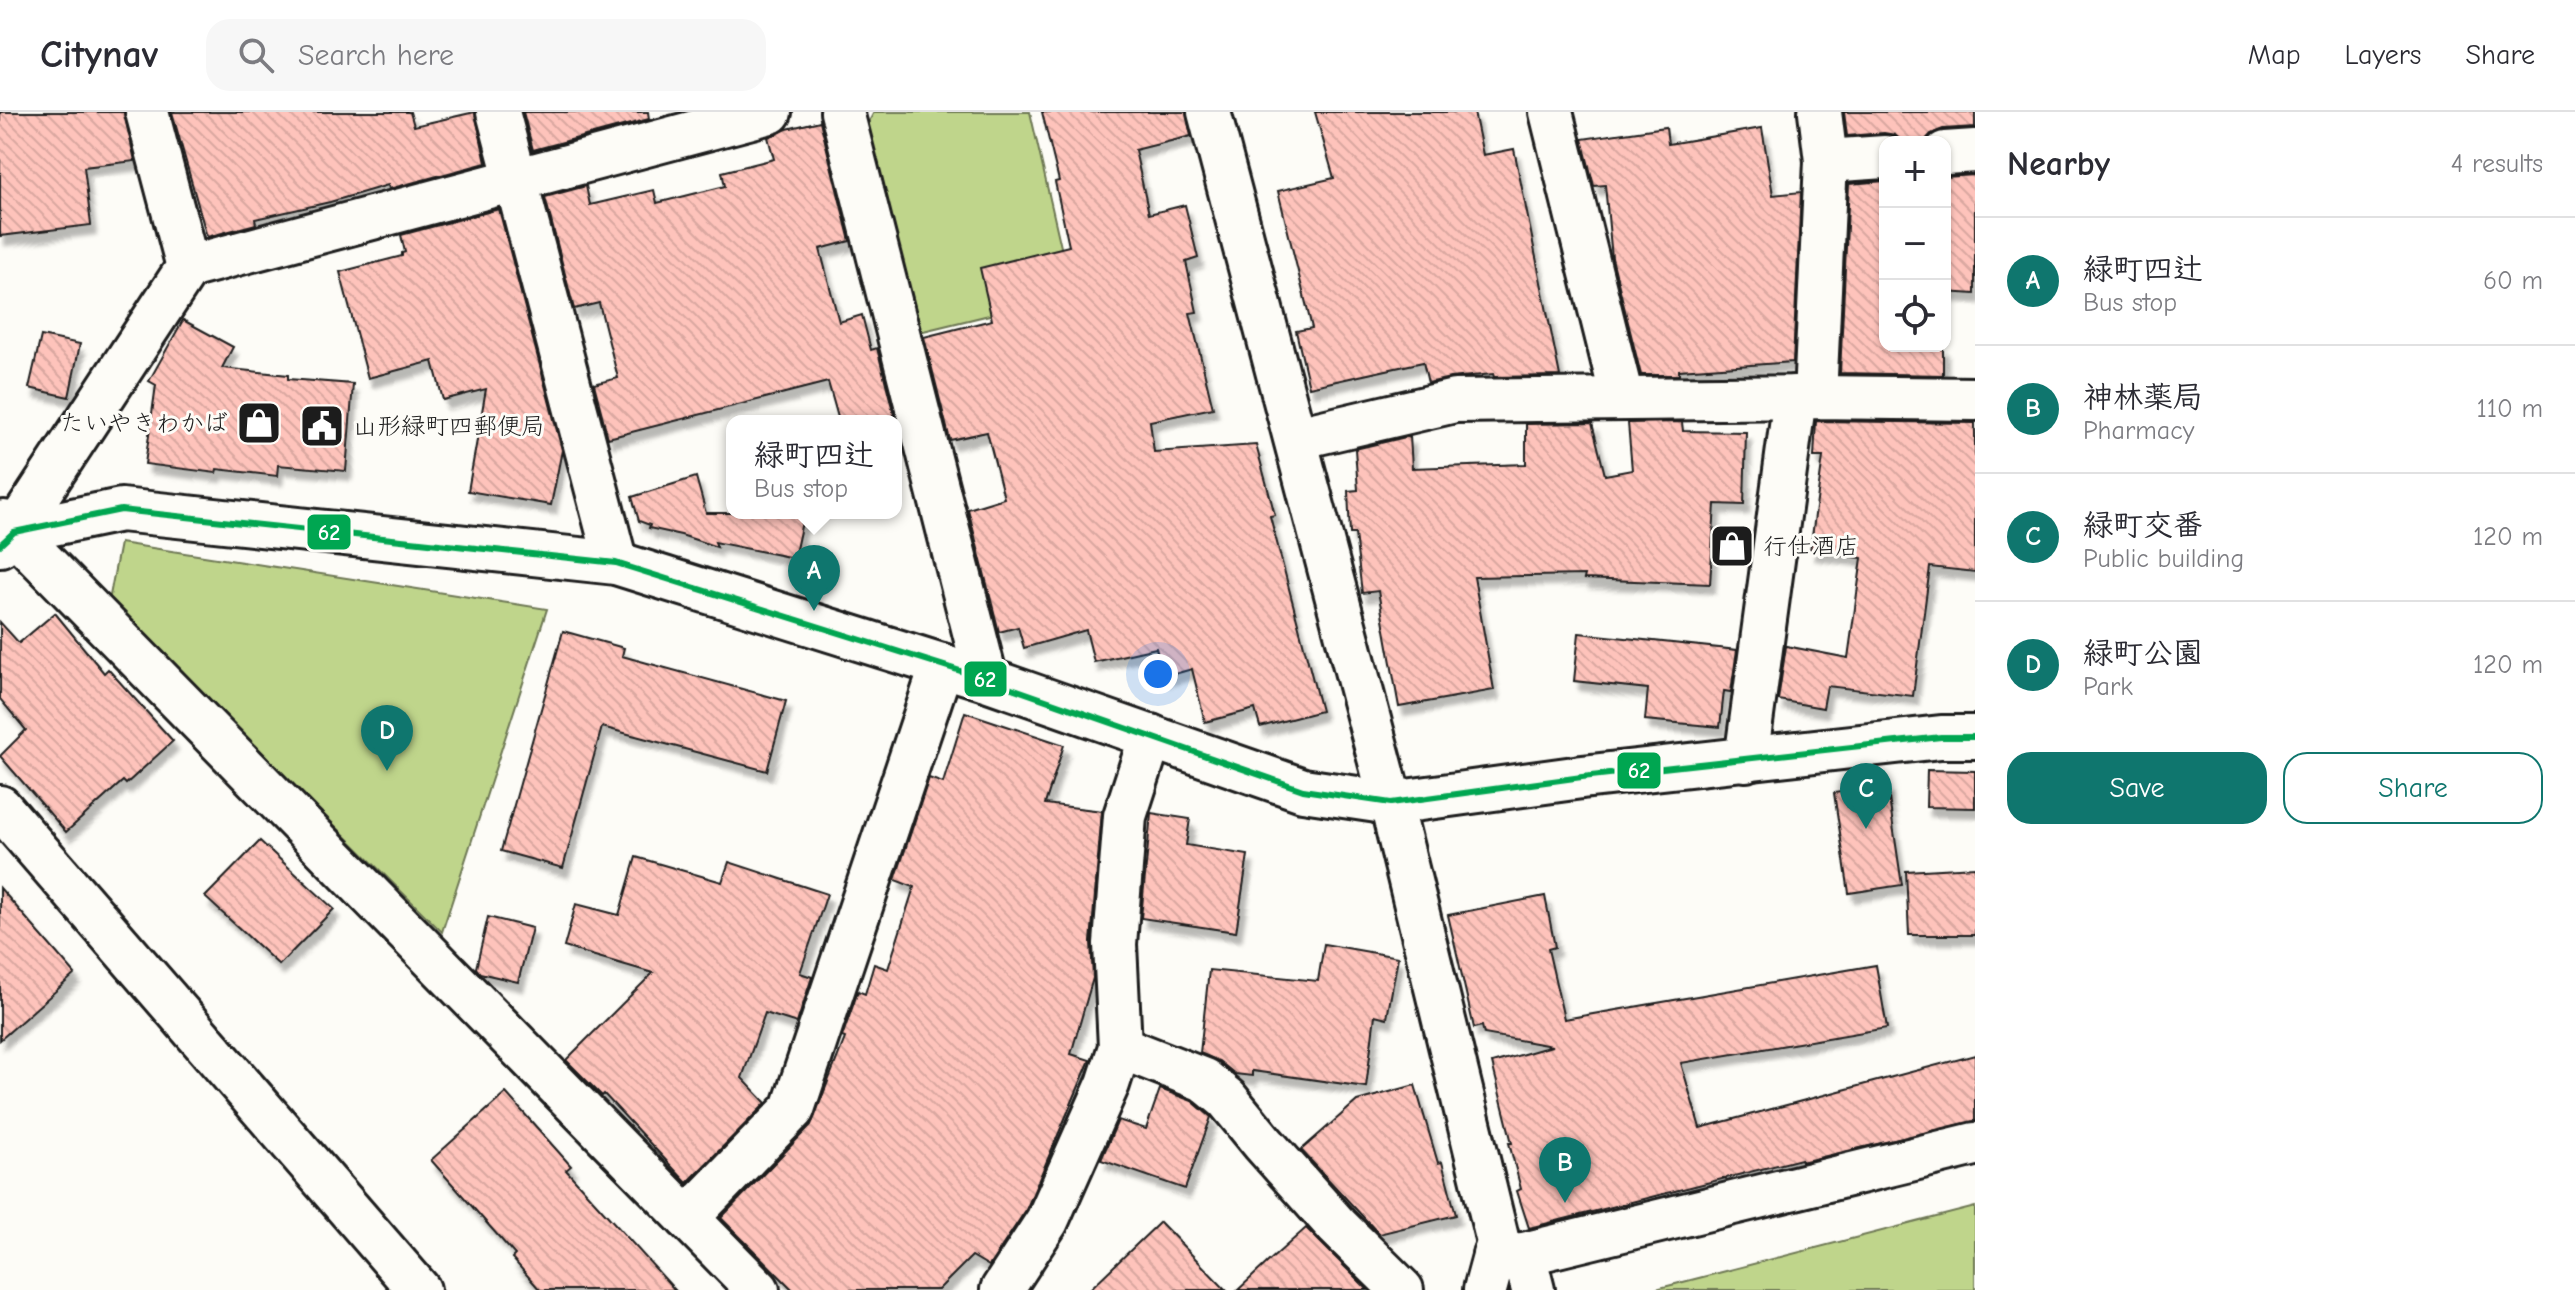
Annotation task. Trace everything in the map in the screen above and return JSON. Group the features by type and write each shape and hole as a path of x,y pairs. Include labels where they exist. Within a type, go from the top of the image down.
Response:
{"street":[{"path":"147,112 188,267"},
{"path":"498,112 616,563"},
{"path":"5,532 188,267 770,112"},
{"path":"842,112 986,679"},
{"path":"1209,112 1297,438 1391,803 1498,1242 1509,1272 1975,1144"},
{"path":"1551,112 1622,398"},
{"path":"1746,760 1805,397 1826,161 1820,112"},
{"path":"1951,153 1975,151"},
{"path":"1826,161 1879,157"},
{"path":"1297,438 1455,401 1805,397 1975,399"},
{"path":"5,532 121,510 616,563 986,679 1303,790 1391,803 1582,777 1941,737 1975,737"},
{"path":"5,532 758,1290"},
{"path":"687,1218 793,1109 942,665"},
{"path":"1002,1290 1047,1221 1108,1084 1120,1047 1115,944 1125,816 1151,736"},
{"path":"0,807 419,1290"},
{"path":"1120,1047 1204,1080 1227,1099 1337,1226 1402,1290"}],"green space":[{"path":"874,112 1030,112 1072,295 915,333 860,139"},
{"path":"120,543 547,609 442,932 109,601"},
{"path":"1975,1207 1975,1290 1652,1290"}],"building":[{"path":"0,112 124,112 135,161 84,167 91,225 0,236"},
{"path":"172,112 410,112 414,126 475,112 486,163 389,189 388,185 255,219 256,224 207,237"},
{"path":"523,112 648,112 649,119 533,150"},
{"path":"1042,112 1186,112 1191,136 1135,150 1149,214 1185,205 1198,258 1186,262 1197,312 1190,313 1213,408 1150,421 1154,452 1256,445 1275,515 1270,516 1321,711 1260,727 1255,709 1205,722 1192,669 1164,677 1156,648 1094,662 1086,630 1024,648 1018,627 999,632 968,509 1004,498 987,432 950,440 924,337 992,320 980,268 1069,246 1055,182 1059,181"},
{"path":"1315,112 1474,112 1483,155 1514,149 1560,376 1494,377 1493,374 1428,383 1423,362 1309,387 1296,331 1312,328 1278,191 1334,178"},
{"path":"1844,112 1975,112 1975,127 1943,129 1929,136 1884,133 1847,136"},
{"path":"820,121 850,241 820,249 839,322 862,315 871,350 877,348 894,415 837,415 828,382 608,438 594,384 618,378 599,303 574,309 545,197 586,186 590,205 654,190 657,203 725,186 722,172 774,159 768,137"},
{"path":"1666,127 1668,144 1762,128 1773,195 1801,192 1793,362 1679,370 1679,375 1641,375 1612,258 1605,185 1594,186 1582,139"},
{"path":"1975,175 1975,294 1951,292 1951,177"},
{"path":"1879,182 1879,352 1943,352 1943,375 1840,373 1849,184"},
{"path":"499,209 562,450 551,505 468,491 486,389 443,400 433,361 368,378 340,272 402,256 405,252 401,235"},
{"path":"183,320 233,347 222,368 288,375 288,379 353,384 346,471 278,465 277,476 217,469 216,473 145,464 156,385 149,381"},
{"path":"41,336 80,344 69,397 29,388"},
{"path":"1816,421 1975,423 1975,572 1930,567 1913,696 1827,686 1823,708 1778,700 1786,646 1848,658 1862,558 1810,551 1823,457 1814,457"},
{"path":"1682,422 1683,431 1746,432 1744,505 1715,504 1710,584 1584,579 1585,575 1474,577 1494,690 1399,707 1378,591 1362,593 1355,534 1350,534 1348,491 1358,490 1355,449 1410,436 1412,468 1526,464 1526,424 1592,423 1605,475 1632,470 1628,423"},
{"path":"696,477 706,513 726,513 726,519 803,519 794,558 715,542 717,547 649,528 650,525 639,521 632,497"},
{"path":"55,613 104,673 108,669 173,741 66,832 0,756 26,730 0,699 0,622 19,643"},
{"path":"563,631 624,648 622,656 786,701 767,771 602,727 563,868 501,851"},
{"path":"1579,633 1737,650 1731,692 1724,691 1720,727 1645,720 1648,689 1574,681"},
{"path":"965,712 1064,745 1045,804 1102,811 1091,942 1093,978 1071,1054 1090,1060 1026,1210 989,1266 972,1256 938,1290 793,1290 721,1218 811,1125 845,1038 842,1037 858,991 865,994 874,964 888,969 914,887 895,880 929,778 943,783"},
{"path":"1927,770 1975,771 1975,808 1926,807"},
{"path":"1887,785 1902,885 1849,893 1834,793"},
{"path":"1151,813 1190,819 1186,845 1248,855 1236,932 1141,918"},
{"path":"260,841 334,909 279,965 205,897"},
{"path":"636,857 722,882 729,862 827,894 800,973 812,977 797,1023 765,1013 742,1078 766,1103 687,1183 604,1094 602,1096 566,1060 653,973 564,947 576,904 619,915"},
{"path":"1975,867 1975,935 1909,935 1906,871"},
{"path":"0,888 75,974 0,1040"},
{"path":"1545,896 1555,947 1548,949 1564,1019 1876,965 1887,1028 1681,1063 1700,1128 1975,1055 1975,1121 1801,1162 1801,1159 1529,1228 1517,1191 1521,1189 1492,1063 1552,1046 1484,1034 1482,1026 1474,1028 1448,915"},
{"path":"488,917 532,928 518,982 480,973 476,968"},
{"path":"1324,944 1398,957 1387,1018 1375,1015 1366,1087 1252,1071 1252,1076 1235,1074 1219,1061 1200,1053 1209,970 1318,981"},
{"path":"1415,1085 1438,1163 1442,1162 1456,1215 1379,1234 1301,1150 1357,1101"},
{"path":"1160,1089 1192,1101 1211,1117 1185,1189 1101,1160 1118,1120 1146,1129"},
{"path":"506,1093 571,1166 566,1170 675,1290 540,1290 512,1258 515,1255 431,1160"},
{"path":"1160,1222 1226,1290 1089,1290"},
{"path":"1306,1228 1368,1290 1238,1290 1269,1261"}],"transit line":[{"name":"62","path":"0,545 14,532 121,510 616,563 986,679 1303,790 1391,803 1582,777 1941,737 1975,737"}],"place":[{"name":"たいやきわかば","path":"259,423"},
{"name":"山形緑町四郵便局","path":"322,426"},
{"name":"行仕酒店","path":"1732,546"},
{"name":"緑町四辻","path":"814,611"},
{"name":"緑町公園","path":"387,771"},
{"name":"緑町交番","path":"1866,829"},
{"name":"神林薬局","path":"1565,1203"}]}
